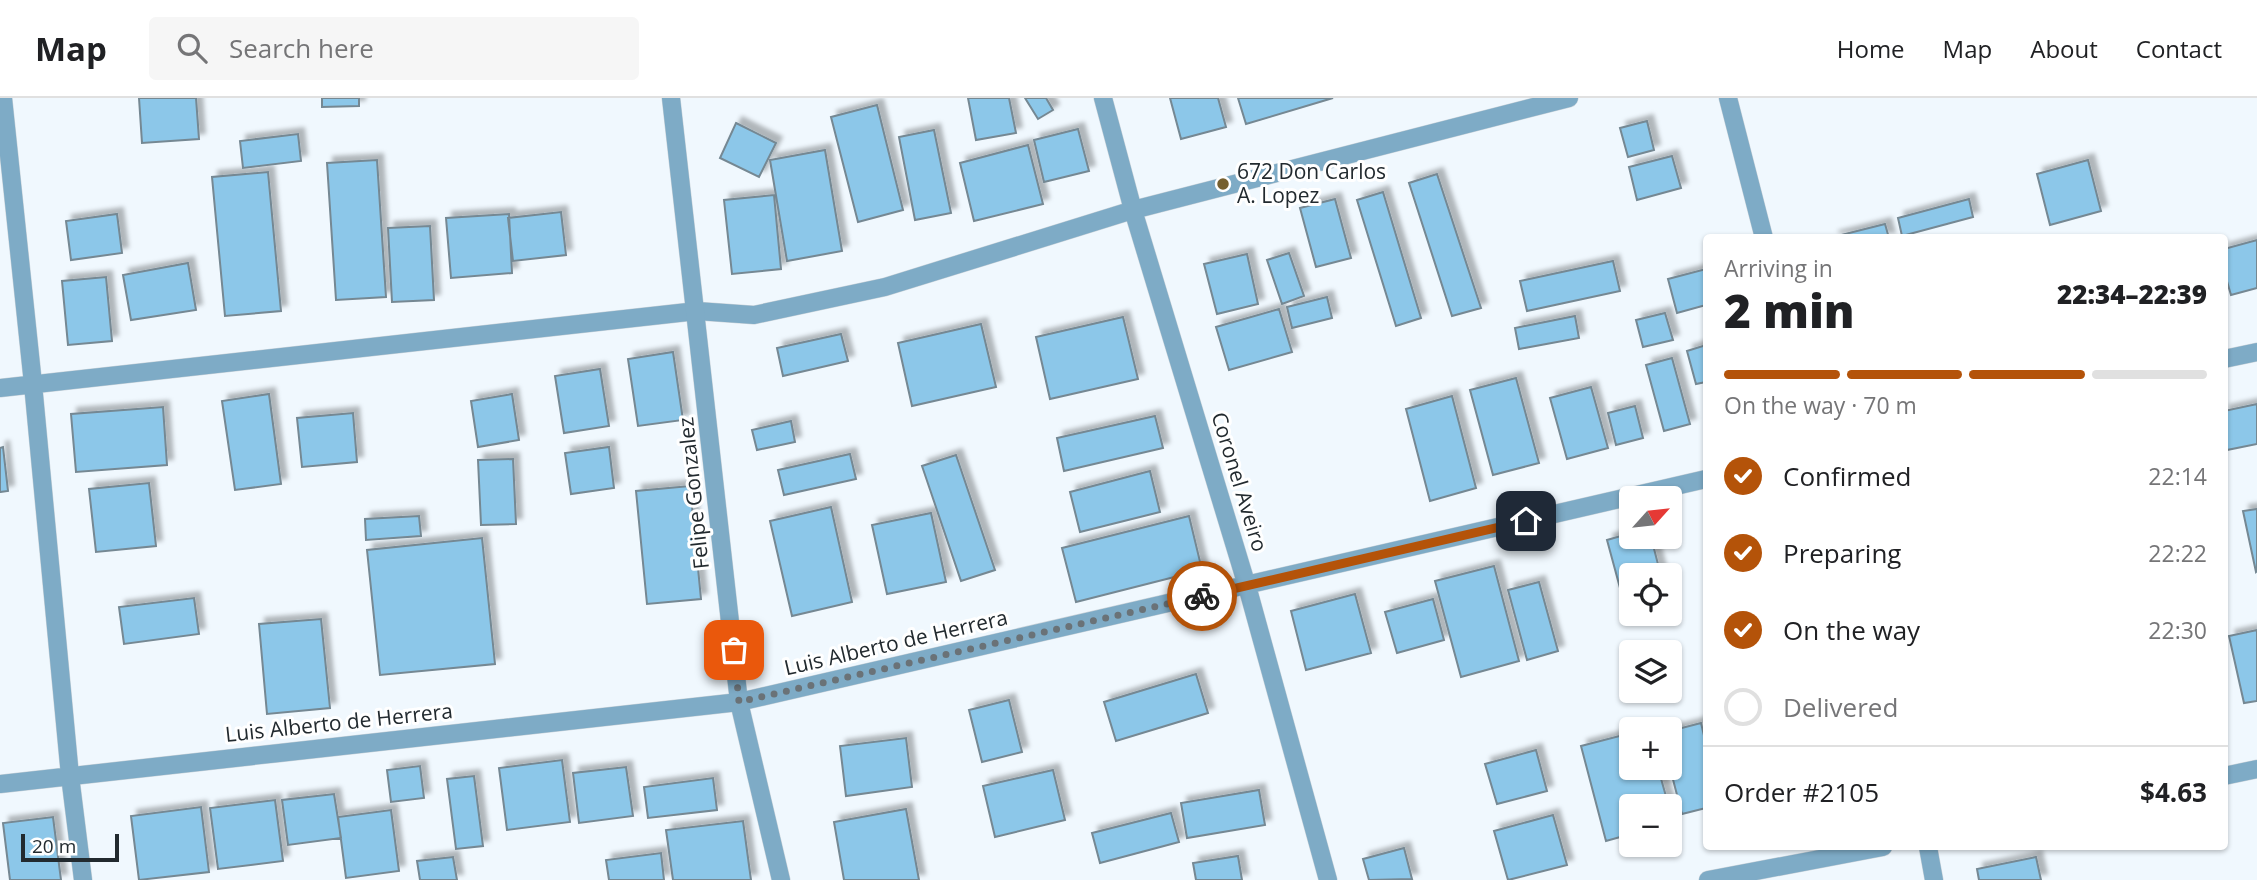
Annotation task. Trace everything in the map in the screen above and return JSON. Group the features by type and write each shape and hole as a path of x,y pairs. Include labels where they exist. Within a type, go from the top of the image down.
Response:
{"street":[{"path":"3,98 82,880"},
{"name":"Felipe Gonzalez","path":"671,98 739,702 781,880"},
{"name":"Coronel Aveiro","path":"1103,98 1133,210 1247,586 1328,880"},
{"path":"0,388 696,311 754,315 885,287 1133,210 1569,98"},
{"path":"1728,98 1763,234"},
{"path":"2228,358 2257,352"},
{"name":"Luis Alberto de Herrera","path":"0,784 739,702 1703,480"},
{"path":"2228,775 2257,769"},
{"path":"1707,880 1867,850"},
{"path":"1929,850 1934,880"}],"building":[{"path":"139,98 196,98 199,139 142,143"},
{"path":"322,98 359,98 359,106 322,107"},
{"path":"968,98 1009,98 1016,133 976,140"},
{"path":"1025,98 1046,98 1053,110 1038,119"},
{"path":"1170,98 1218,98 1226,127 1181,139"},
{"path":"1238,98 1333,98 1246,124"},
{"path":"877,105 903,210 858,222 831,117"},
{"path":"1647,121 1654,150 1628,157 1620,128"},
{"path":"736,123 776,143 759,177 720,158"},
{"path":"1078,129 1089,171 1044,182 1034,140"},
{"path":"934,130 951,213 915,220 899,137"},
{"path":"298,134 301,161 243,168 240,141"},
{"path":"1028,145 1043,204 974,221 960,163"},
{"path":"825,150 842,251 787,261 770,160"},
{"path":"1672,156 1681,188 1637,200 1629,167"},
{"path":"377,160 386,297 336,300 327,163"},
{"path":"2088,160 2101,211 2050,225 2037,174"},
{"path":"268,172 281,311 225,316 212,177"},
{"path":"1437,174 1481,308 1452,316 1409,183"},
{"path":"1383,192 1421,318 1396,326 1357,200"},
{"path":"774,195 781,269 732,274 724,200"},
{"path":"1335,199 1351,258 1316,267 1300,208"},
{"path":"1969,199 1973,217 1909,234 1902,234 1898,218"},
{"path":"561,212 566,255 513,261 508,218"},
{"path":"117,214 122,253 71,260 66,221"},
{"path":"509,214 512,273 451,278 446,218"},
{"path":"1885,224 1888,234 1845,234"},
{"path":"430,226 434,300 392,302 388,228"},
{"path":"2257,240 2257,288 2231,295 2228,285 2228,248"},
{"path":"1289,253 1304,296 1282,304 1267,260"},
{"path":"1247,254 1258,304 1217,314 1204,264"},
{"path":"1613,261 1620,291 1527,311 1520,281"},
{"path":"188,263 196,310 131,320 123,275"},
{"path":"1703,270 1703,306 1677,313 1668,279"},
{"path":"106,277 112,341 68,345 62,281"},
{"path":"1327,297 1332,318 1292,328 1287,307"},
{"path":"1279,309 1292,352 1229,370 1216,327"},
{"path":"1665,313 1673,340 1643,347 1636,320"},
{"path":"1575,316 1579,338 1519,349 1515,328"},
{"path":"1123,317 1138,379 1050,399 1036,337"},
{"path":"981,324 996,387 912,406 898,343"},
{"path":"841,334 848,361 783,376 777,348"},
{"path":"1703,346 1703,383 1696,384 1687,351"},
{"path":"673,352 683,420 638,426 628,359"},
{"path":"1672,358 1690,424 1664,431 1646,365"},
{"path":"600,369 609,426 564,433 555,376"},
{"path":"1516,378 1539,463 1493,475 1470,390"},
{"path":"1591,387 1608,448 1567,459 1550,398"},
{"path":"269,394 281,484 235,490 222,401"},
{"path":"512,394 519,440 478,447 471,401"},
{"path":"1452,396 1476,488 1430,501 1406,409"},
{"path":"2257,404 2257,444 2228,450 2228,410"},
{"path":"1635,406 1643,438 1616,445 1608,413"},
{"path":"163,407 167,465 76,472 71,414"},
{"path":"353,413 357,462 302,467 297,418"},
{"path":"1155,416 1163,448 1064,471 1057,438"},
{"path":"791,421 795,442 757,450 752,430"},
{"path":"3,447 8,491 0,492 0,448"},
{"path":"609,447 614,488 571,494 565,453"},
{"path":"850,454 856,479 784,495 778,470"},
{"path":"956,455 995,570 961,581 922,466"},
{"path":"513,459 516,524 481,525 478,460"},
{"path":"1150,471 1160,512 1080,532 1070,492"},
{"path":"149,483 156,546 96,552 89,489"},
{"path":"690,486 701,599 647,604 636,491"},
{"path":"831,507 852,602 792,616 770,521"},
{"path":"2257,509 2257,571 2256,572 2243,511"},
{"path":"931,513 946,582 887,594 872,525"},
{"path":"419,516 421,536 366,540 365,519"},
{"path":"1189,516 1202,570 1076,602 1062,548"},
{"path":"1619,536 1619,550 1654,550 1658,563 1619,563 1619,584 1607,540"},
{"path":"482,538 495,664 380,675 367,550"},
{"path":"1494,566 1519,661 1461,677 1435,581"},
{"path":"1539,582 1558,651 1527,660 1508,590"},
{"path":"1355,594 1371,653 1306,670 1291,611"},
{"path":"194,598 199,634 124,644 119,607"},
{"path":"1433,599 1444,640 1397,653 1385,612"},
{"path":"321,619 330,708 267,714 259,624"},
{"path":"2257,630 2257,701 2244,703 2229,636"},
{"path":"1196,674 1208,713 1116,741 1104,702"},
{"path":"1009,700 1022,752 982,762 969,710"},
{"path":"1701,723 1703,809 1682,814 1682,794 1677,794 1673,780 1682,780 1682,728"},
{"path":"1619,736 1619,780 1661,780 1665,794 1619,794 1619,837 1606,841 1581,746"},
{"path":"906,738 912,787 846,796 840,746"},
{"path":"1536,750 1547,791 1497,804 1485,764"},
{"path":"562,760 570,822 507,830 499,768"},
{"path":"420,766 424,798 391,802 387,770"},
{"path":"626,767 633,816 579,823 573,773"},
{"path":"1053,770 1065,820 995,837 983,786"},
{"path":"474,776 483,846 456,849 447,779"},
{"path":"713,778 717,810 648,818 644,787"},
{"path":"1259,790 1265,825 1187,838 1181,803"},
{"path":"334,794 341,838 288,845 282,800"},
{"path":"275,800 283,861 218,869 210,808"},
{"path":"201,807 209,872 139,880 131,816"},
{"path":"906,809 919,880 844,880 834,822"},
{"path":"391,810 399,871 346,878 338,817"},
{"path":"1171,813 1179,842 1100,863 1092,833"},
{"path":"1553,815 1567,865 1508,880 1494,831"},
{"path":"53,817 61,880 10,880 3,823"},
{"path":"743,821 751,880 673,880 666,830"},
{"path":"1404,848 1412,879 1369,880 1363,859"},
{"path":"661,853 664,880 609,880 606,860"},
{"path":"1238,856 1242,880 1196,880 1193,863"},
{"path":"453,857 457,880 420,880 417,861"},
{"path":"2036,857 2041,880 1979,880 1977,869"}],"way so far":[{"path":"734,650 739,702 1202,596"}],"place":[{"name":"672 Don Carlos A. Lopez","path":"1223,184"}],"route":[{"path":"1202,596 1526,521"}]}
